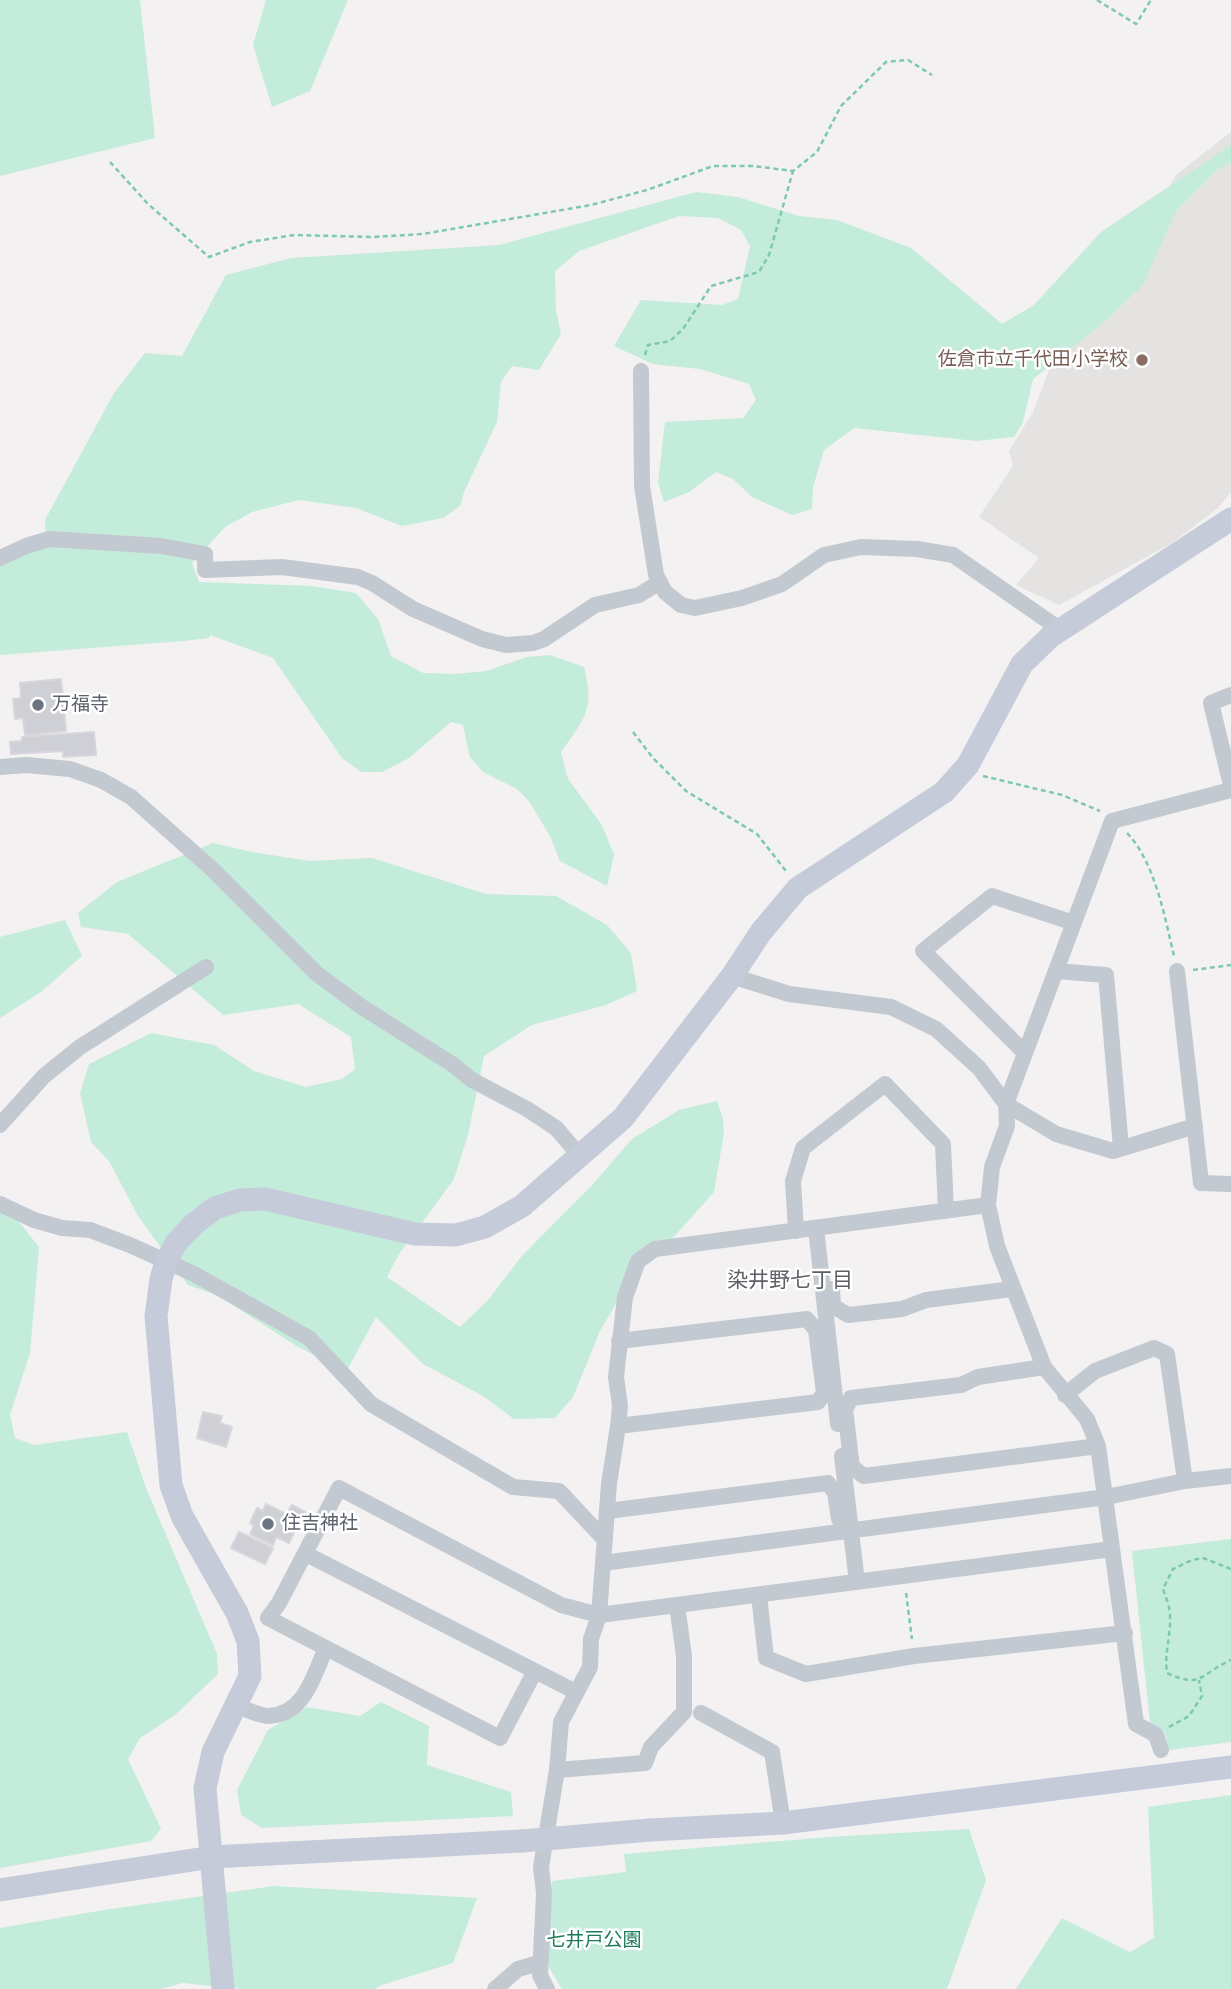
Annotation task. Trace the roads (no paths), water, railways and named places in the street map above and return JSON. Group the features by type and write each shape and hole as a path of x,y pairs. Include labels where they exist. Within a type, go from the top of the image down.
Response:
{"street":[{"path":"640,371 642,486 656,575 665,592 681,605 695,608 742,598 782,583 824,555 861,547 917,549 953,555 1061,630"},
{"path":"223,1989 205,1788 213,1752 250,1676 248,1641 237,1613 182,1516 171,1485 156,1316 166,1262 176,1243 194,1224 215,1208 240,1200 265,1199 415,1234 456,1235 485,1227 522,1206 623,1118 732,976 761,932 799,888 944,792 968,765 1022,664 1061,630 1231,519"},
{"path":"0,558 49,539 161,547 205,554 205,570 282,567 338,573 372,583 413,609 482,639 506,645 533,643 544,639 595,605 639,595 660,582"},
{"path":"1159,1743 1136,1724 1098,1446 1087,1419 1044,1367 996,1246 988,1205 992,1167 1007,1126 1006,1104 1112,821 1231,788 1211,703 1231,695"},
{"path":"0,767 26,765 70,769 101,779 131,797 194,852 317,974 362,1007 452,1063 472,1080 527,1108 556,1128 580,1156"},
{"path":"1025,1053 923,951 992,896 1074,923"},
{"path":"0,1125 44,1076 80,1047 206,967"},
{"path":"1056,971 1106,975 1121,1149"},
{"path":"1177,971 1201,1183 1231,1184"},
{"path":"732,976 789,994 891,1007 936,1029 979,1068 1006,1104 1056,1134 1113,1151 1195,1126"},
{"path":"796,1231 793,1181 803,1148 885,1084 943,1144 946,1211"},
{"path":"0,1204 34,1220 62,1228 90,1230 194,1274 309,1338 371,1404 513,1487 559,1491 605,1540"},
{"path":"547,1989 540,1975 539,1963 544,1893 541,1867 558,1770 561,1722 590,1667 591,1639 599,1615 609,1484 620,1406 616,1377 619,1341 625,1297 638,1261 655,1250 988,1205"},
{"path":"820,1227 833,1306 848,1315 902,1308 926,1300 1012,1289"},
{"path":"820,1227 845,1530 852,1583"},
{"path":"618,1426 818,1402 824,1392 816,1330 807,1320 619,1341"},
{"path":"1065,1395 1096,1371 1154,1348 1167,1354 1185,1481"},
{"path":"1044,1367 978,1377 961,1385 851,1398 845,1410 852,1467 864,1476 1098,1446"},
{"path":"603,1563 1106,1497 1185,1481 1231,1476"},
{"path":"607,1511 828,1483 835,1493 845,1530"},
{"path":"535,1671 500,1738 268,1618 306,1554 339,1488 561,1605 599,1615 1112,1549"},
{"path":"306,1554 576,1692"},
{"path":"759,1595 766,1658 806,1674 914,1656 1125,1633"},
{"path":"558,1770 645,1763 651,1747 684,1712 684,1656 677,1605"},
{"path":"237,1706 267,1716 287,1712 301,1702 326,1648"},
{"path":"701,1713 772,1752 783,1823"},
{"path":"0,1890 212,1857 783,1823 1231,1767"},
{"path":"495,1989 518,1969 539,1963"}],"place":[{"name":"佐倉市立千代田小学校","path":"1142,360"},
{"name":"万福寺","path":"38,705"},
{"name":"住吉神社","path":"268,1524"}],"district":[{"name":"染井野七丁目","path":"790,1281"}],"park label":[{"name":"七井戸公園","path":"594,1941"}]}
